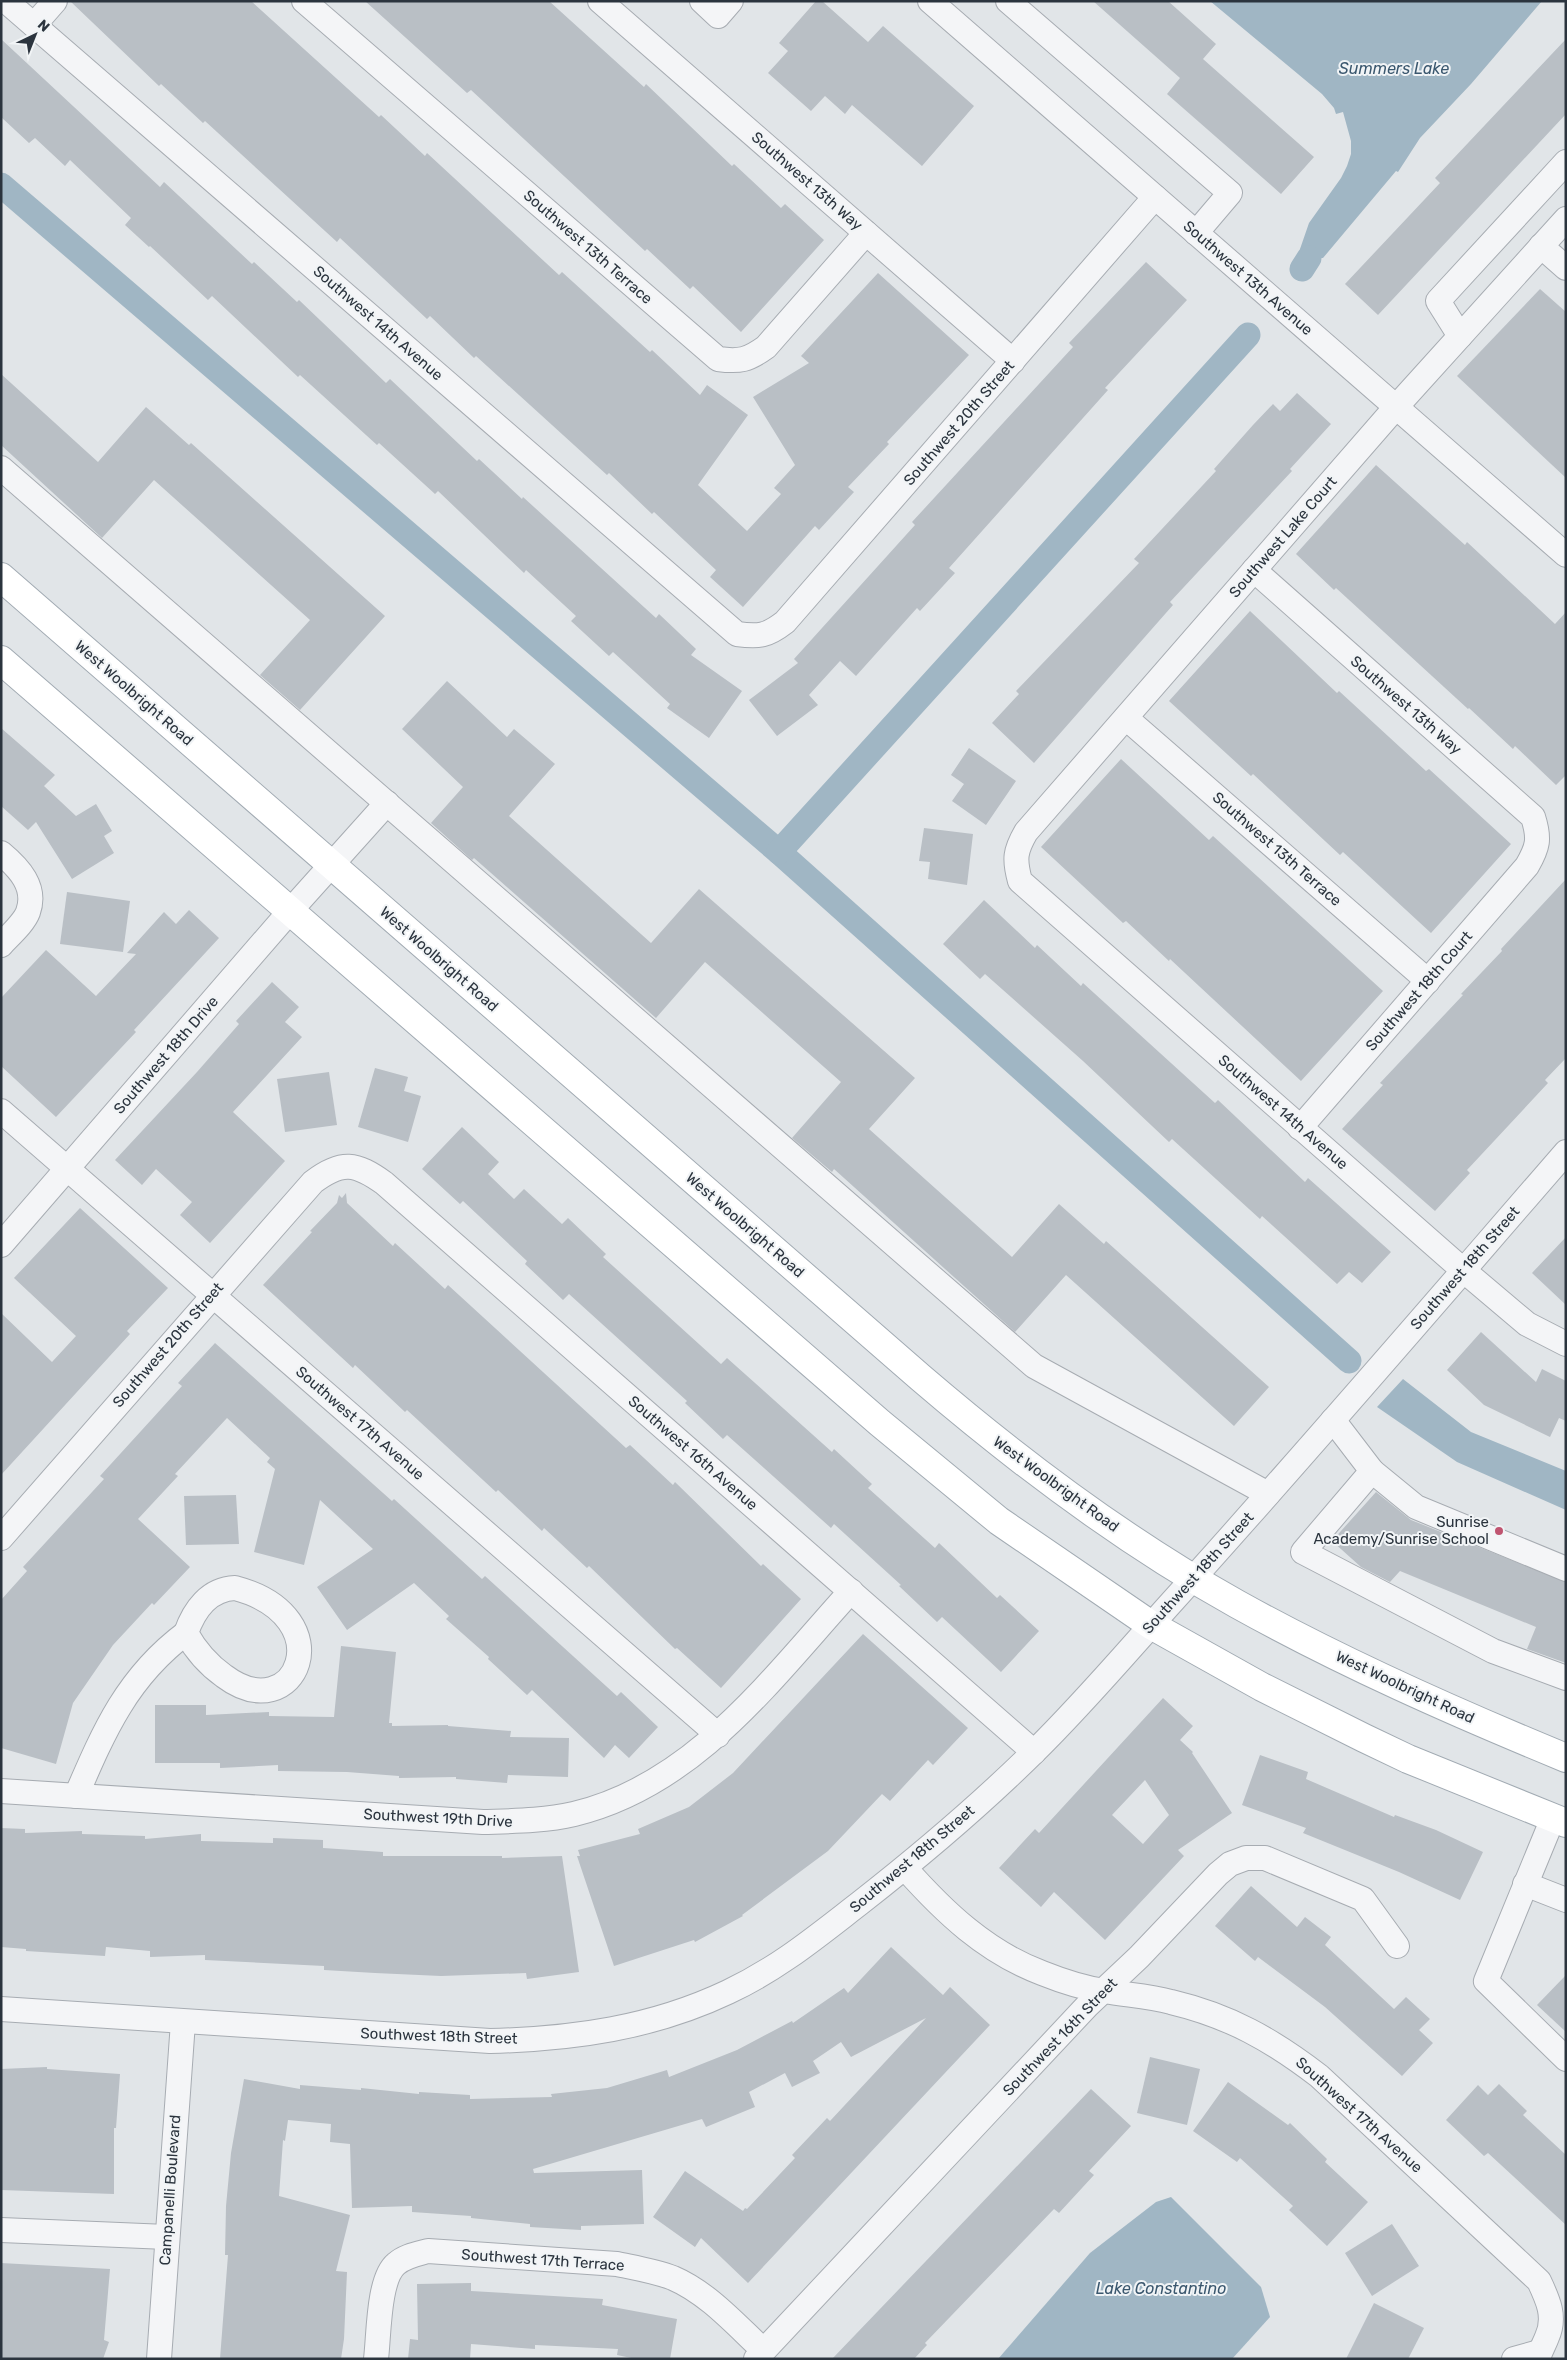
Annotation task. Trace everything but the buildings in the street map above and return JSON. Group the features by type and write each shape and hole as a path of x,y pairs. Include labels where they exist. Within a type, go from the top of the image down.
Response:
{"main road":[{"name":"West Woolbright Road","path":"1,577 967,1418 1058,1487 1137,1542 1235,1603 1338,1657 1566,1758"},
{"path":"1,660 291,910 880,1424 999,1521 1152,1625 1262,1686 1416,1762 1560,1820"}],"street":[{"name":"Southwest 14th Avenue","path":"6,1 737,634 754,637"},
{"path":"34,25 55,1"},
{"name":"Southwest 13th Terrace","path":"304,1 718,359 735,362 752,358 766,347 866,232"},
{"name":"Southwest 13th Way","path":"600,1 1013,361"},
{"path":"702,1 718,16 731,1"},
{"name":"Southwest 13th Avenue","path":"930,1 1566,555"},
{"path":"1008,1 1230,193 1196,233"},
{"path":"1460,336 1438,301 1566,162"},
{"name":"Southwest 20th Street","path":"754,637 771,633 785,622 1155,197"},
{"name":"Southwest Lake Court","path":"1016,864 1017,847 1026,832 1396,407 1566,219"},
{"path":"1541,246 1566,268"},
{"path":"1,468 1034,1366 1268,1494"},
{"name":"Southwest 13th Way","path":"1254,570 1533,817 1538,834 1536,851"},
{"name":"Southwest 13th Terrace","path":"1126,718 1428,981"},
{"name":"Southwest 18th Drive","path":"1,1245 331,864 387,803"},
{"name":"Southwest 18th Court","path":"1300,1128 1527,866 1536,851"},
{"path":"1,853 16,866 26,880 31,896 28,913 1,945"},
{"name":"Southwest 14th Avenue","path":"1016,864 1020,881 1300,1128 1527,1324 1566,1344"},
{"name":"Southwest 17th Avenue","path":"1,1111 718,1734"},
{"name":"Southwest 18th Street","path":"1,2009 490,2041 551,2039 632,2026 691,2008 728,1992 782,1963 905,1868 957,1824 1034,1752 1194,1578 1566,1152"},
{"name":"Southwest 20th Street","path":"1,1538 212,1294 313,1182 327,1171 345,1166"},
{"name":"Southwest 16th Avenue","path":"345,1166 364,1170 384,1184 1034,1752"},
{"path":"1333,1420 1372,1471 1416,1507 1566,1569"},
{"path":"1372,1471 1303,1552 1493,1651 1566,1678"},
{"path":"76,1796 115,1713 134,1682 149,1664 186,1633 191,1618 201,1604 223,1589 235,1588 261,1597 289,1620 297,1631 300,1643 300,1656 297,1667 281,1685 269,1691 257,1692 236,1685 216,1670 197,1652 186,1633"},
{"name":"Southwest 19th Drive","path":"1,1790 483,1822 524,1821 573,1814 606,1804 644,1788 680,1766 718,1734 851,1591"},
{"path":"1560,1820 1525,1884 1486,1981 1566,2059"},
{"name":"Southwest 16th Street","path":"759,2355 1103,1991 1230,1864 1246,1858 1265,1858 1363,1899 1397,1946"},
{"name":"Southwest 17th Avenue","path":"905,1868 936,1902 967,1930 1002,1954 1040,1973 1080,1986 1170,2001 1210,2012 1249,2029 1286,2050 1319,2076 1539,2281 1548,2299 1552,2318 1548,2336 1539,2356 1514,2359"},
{"path":"1525,1884 1566,1900"},
{"name":"Campanelli Boulevard","path":"159,2359 183,2022"},
{"path":"1,2230 167,2237"},
{"name":"Southwest 17th Terrace","path":"376,2359 385,2280 395,2264 410,2256 428,2252 617,2264 642,2269 674,2279 708,2300 759,2355"}],"water":[{"name":"Summers Lake","path":"1210,1 1542,1 1471,84 1420,138 1398,172 1396,171 1323,258 1309,258 1300,249 1309,223 1341,178 1351,154 1351,141 1343,112 1336,114 1334,108 1322,94"},
{"path":"1403,1379 1471,1432 1566,1471 1566,1510 1457,1462 1377,1407"},
{"name":"Lake Constantino","path":"1171,2197 1261,2287 1270,2317 1232,2359 998,2359 1090,2253 1156,2202"}],"waterway":[{"path":"1,185 779,852 1349,1361"},
{"path":"1302,269 1309,258"},
{"path":"779,852 1248,335"}],"place":[{"name":"Sunrise Academy/Sunrise School","path":"1499,1531"}]}
